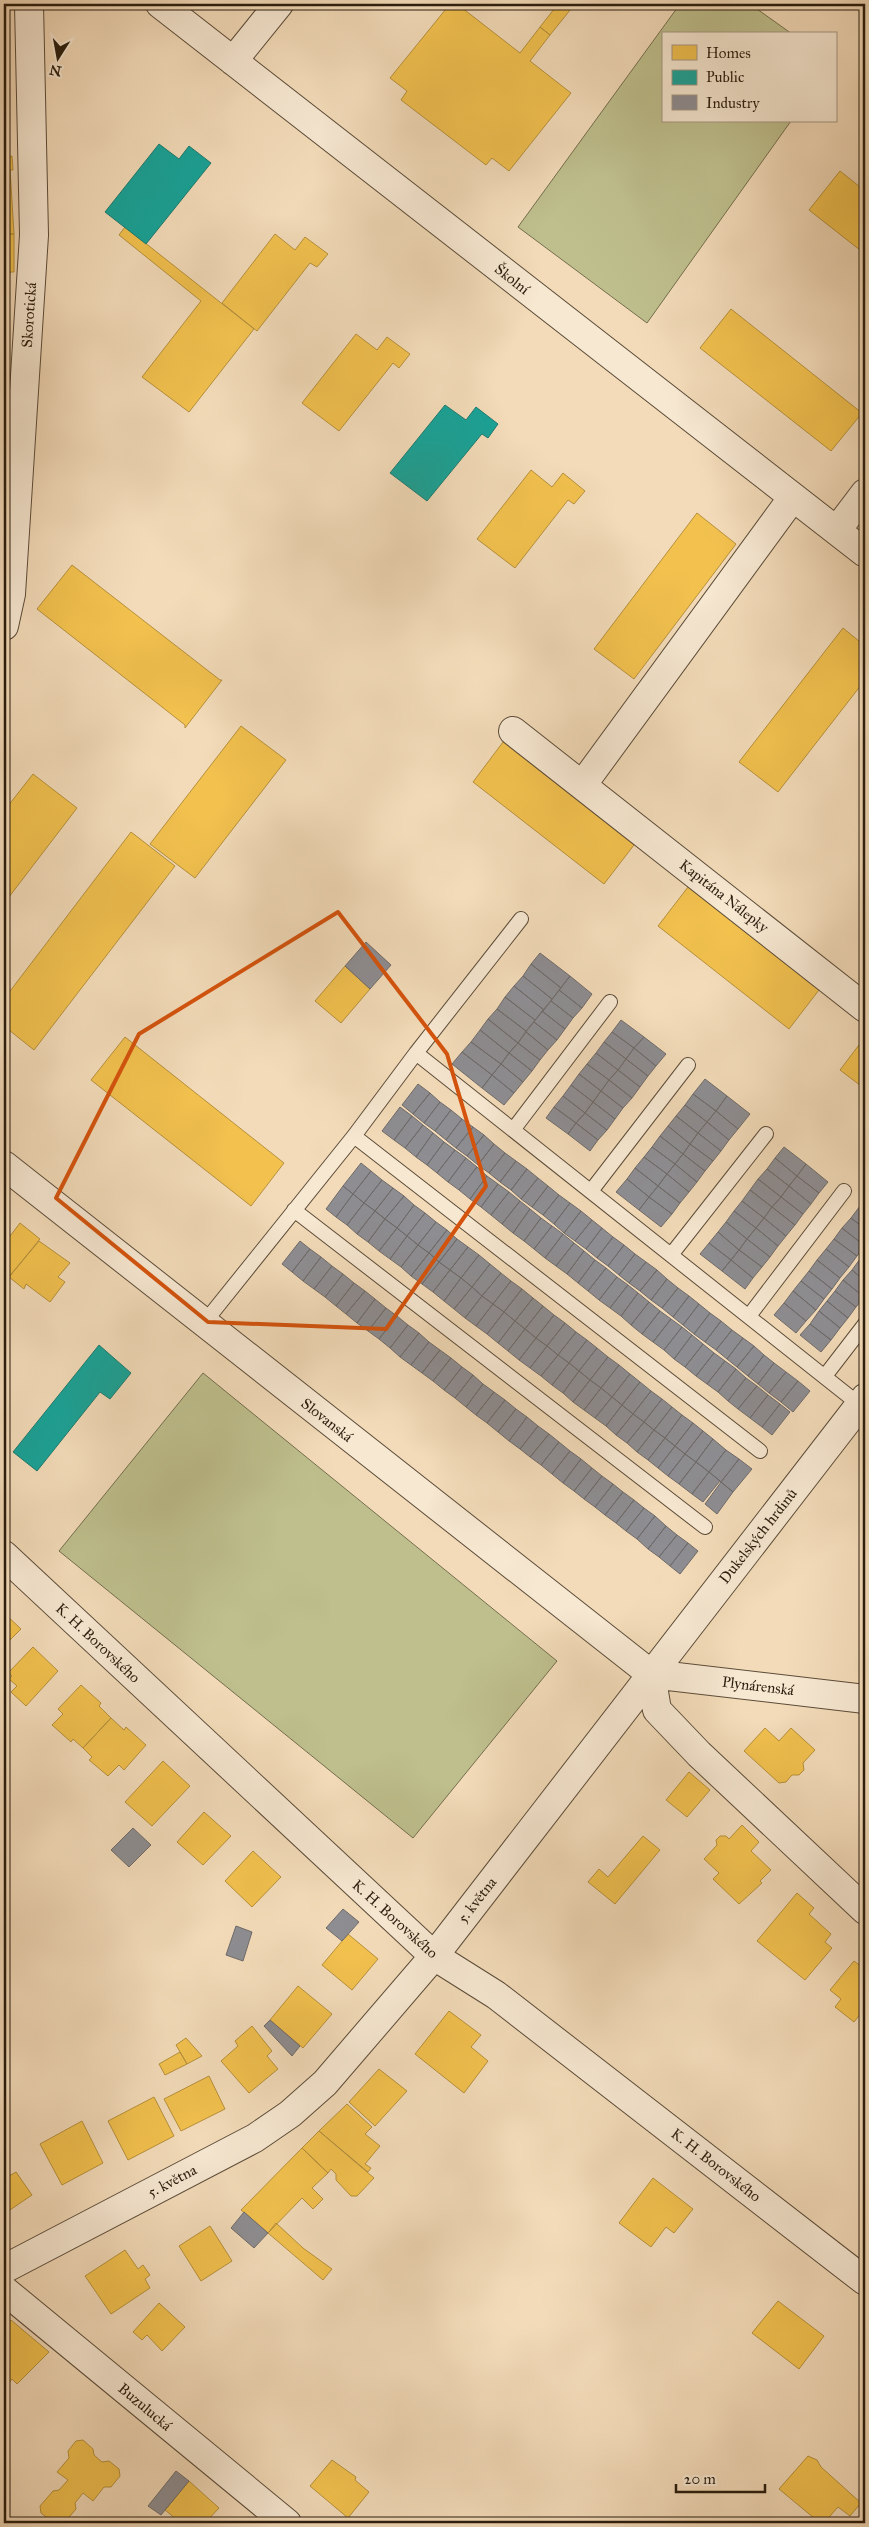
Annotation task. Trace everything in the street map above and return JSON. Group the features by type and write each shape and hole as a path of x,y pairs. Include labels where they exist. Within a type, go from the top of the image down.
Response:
{"street":[{"name":"Skorotická","path":"4,626 11,594 34,235 29,4"},
{"name":"Školní","path":"160,4 865,553"},
{"path":"233,61 279,4"},
{"path":"837,530 865,493"},
{"path":"583,784 793,497"},
{"name":"Kapitána Nálepky","path":"513,731 583,784 865,1008"},
{"name":"Slovanská","path":"4,1165 651,1674"},
{"name":"Dukelských hrdinů","path":"651,1674 863,1401"},
{"name":"K. H. Borovského","path":"4,1555 434,1956 496,1995 865,2281"},
{"path":"651,1674 656,1710 699,1754 865,1910"},
{"name":"Plynárenská","path":"651,1674 865,1699"},
{"name":"5. května","path":"4,2269 255,2138 290,2114 325,2083 434,1956 651,1674"},
{"name":"Buzulucká","path":"4,2290 287,2523"}],"lane":[{"path":"204,1323 354,1136 521,919"},
{"path":"513,1130 610,1002"},
{"path":"416,1053 825,1376 863,1401"},
{"path":"591,1191 688,1065"},
{"path":"671,1255 766,1134"},
{"path":"354,1136 760,1451"},
{"path":"749,1316 844,1191"},
{"path":"294,1210 705,1527"},
{"path":"825,1376 865,1324"}],"highlighted area":[{"path":"338,912 447,1054 486,1186 386,1329 208,1322 56,1198 139,1034"}],"green space":[{"path":"680,4 750,4 789,32 662,32 662,122 790,122 647,323 518,227"},
{"path":"203,1373 557,1661 413,1838 59,1551"}],"building: Homes":[{"path":"450,4 457,4 520,53 540,27 550,35 530,61 571,93 509,171 492,158 486,165 401,100 407,91 390,78"},
{"path":"558,4 575,4 550,35 540,27"},
{"path":"6,88 9,158 4,158 4,89"},
{"path":"12,156 13,170 4,170 4,158"},
{"path":"10,169 14,234 4,234 4,170"},
{"path":"840,171 865,191 865,254 809,210"},
{"path":"125,227 254,329 189,412 142,377 201,301 119,235"},
{"path":"4,234 14,234 14,272 4,272"},
{"path":"275,234 295,250 305,237 328,254 317,267 310,263 257,331 222,303"},
{"path":"4,272 10,272 4,312"},
{"path":"731,309 862,413 831,451 700,348"},
{"path":"356,334 377,350 387,337 410,354 399,368 393,363 339,431 302,403"},
{"path":"531,470 552,487 563,473 585,491 574,504 568,500 515,568 477,539"},
{"path":"697,513 736,544 634,679 594,649"},
{"path":"72,565 222,680 185,728 185,725 37,609"},
{"path":"843,628 865,646 865,680 778,792 739,762"},
{"path":"241,726 286,760 195,878 150,844"},
{"path":"503,742 634,845 604,884 473,782"},
{"path":"33,774 77,808 9,897 4,893 4,811"},
{"path":"131,832 175,866 34,1050 4,1026 4,999"},
{"path":"688,887 819,990 789,1029 658,926"},
{"path":"345,966 370,989 341,1023 315,1001"},
{"path":"125,1037 284,1163 251,1206 91,1080"},
{"path":"865,1037 865,1089 840,1070"},
{"path":"20,1223 40,1239 4,1283 4,1244"},
{"path":"39,1241 70,1263 58,1277 65,1282 50,1302 26,1284 24,1289 9,1277"},
{"path":"4,1613 21,1629 4,1646"},
{"path":"33,1647 58,1671 26,1706 11,1692 17,1686 9,1679 12,1676 8,1673"},
{"path":"81,1685 101,1703 99,1706 111,1718 83,1748 73,1739 71,1742 52,1725 63,1714 58,1709"},
{"path":"111,1718 124,1730 126,1727 146,1745 124,1770 119,1765 108,1776 89,1760 92,1757 83,1748"},
{"path":"765,1728 779,1741 791,1728 815,1750 803,1763 804,1770 799,1775 792,1775 786,1782 779,1783 744,1751"},
{"path":"163,1761 190,1786 152,1826 125,1802"},
{"path":"689,1772 710,1790 687,1817 666,1800"},
{"path":"204,1812 231,1836 203,1865 177,1842"},
{"path":"742,1825 759,1842 751,1851 771,1870 760,1881 762,1883 739,1904 713,1879 719,1873 704,1859 717,1845 716,1840 720,1836 726,1836 729,1839"},
{"path":"643,1836 660,1850 615,1904 588,1882 599,1869 608,1877"},
{"path":"253,1851 281,1877 252,1907 225,1881"},
{"path":"797,1893 814,1908 809,1914 831,1934 825,1942 832,1948 805,1980 757,1941"},
{"path":"348,1934 378,1959 352,1990 322,1965"},
{"path":"854,1961 865,1969 865,2008 854,2022 835,2007 841,1999 830,1990"},
{"path":"298,1986 332,2014 303,2048 270,2020"},
{"path":"449,2011 481,2035 471,2047 488,2061 464,2093 415,2054"},
{"path":"252,2026 272,2051 267,2056 278,2069 249,2093 221,2061 238,2046 235,2041"},
{"path":"186,2038 202,2056 187,2064 176,2045"},
{"path":"180,2052 187,2064 165,2075 159,2064"},
{"path":"379,2069 407,2091 375,2126 349,2102"},
{"path":"209,2076 225,2109 181,2131 164,2099"},
{"path":"154,2097 174,2136 128,2160 108,2121"},
{"path":"347,2104 372,2127 365,2134 380,2146 365,2164 371,2168 368,2172 319,2131"},
{"path":"82,2121 103,2163 62,2185 40,2144"},
{"path":"319,2131 374,2178 357,2196 351,2196 336,2180 336,2174 331,2169 328,2173 302,2148"},
{"path":"302,2148 328,2173 312,2188 323,2199 313,2209 302,2198 268,2233 241,2210"},
{"path":"16,2172 32,2195 4,2214 4,2179"},
{"path":"653,2178 693,2209 674,2233 666,2227 651,2247 619,2223"},
{"path":"276,2223 303,2248 332,2269 323,2280 268,2233"},
{"path":"210,2226 232,2261 201,2281 179,2246"},
{"path":"125,2250 138,2269 143,2265 150,2275 145,2279 150,2288 111,2314 85,2276"},
{"path":"778,2301 824,2336 799,2369 752,2333"},
{"path":"159,2303 185,2327 162,2351 147,2335 142,2340 133,2332"},
{"path":"11,2320 49,2352 17,2384 12,2379 4,2389 4,2329"},
{"path":"83,2440 93,2449 94,2455 102,2462 109,2461 119,2469 120,2476 111,2487 104,2487 93,2501 83,2493 75,2503 76,2509 64,2523 54,2523 41,2513 40,2506 53,2491 59,2490 68,2480 57,2472 69,2458 68,2451 76,2441"},
{"path":"808,2456 817,2460 821,2467 861,2503 850,2516 838,2507 824,2523 820,2523 779,2489"},
{"path":"332,2460 356,2477 355,2480 369,2492 348,2518 310,2486"},
{"path":"189,2481 219,2508 205,2523 181,2523 165,2510"}],"building: Public":[{"path":"159,144 179,159 189,146 211,163 146,244 105,212"},
{"path":"445,405 466,420 476,407 498,424 488,438 481,435 427,501 390,473"},
{"path":"99,1345 131,1373 110,1399 100,1392 37,1471 13,1452"}],"building: Industry":[{"path":"366,942 391,965 370,989 345,966"},
{"path":"540,953 570,976 561,988 531,964"},
{"path":"531,964 561,988 552,999 523,976"},
{"path":"523,976 552,999 544,1010 514,986"},
{"path":"570,976 592,994 582,1008 559,990"},
{"path":"514,986 544,1010 535,1020 505,997"},
{"path":"559,990 582,1008 573,1018 551,1001"},
{"path":"505,997 535,1020 526,1031 497,1009"},
{"path":"551,1001 573,1018 565,1029 542,1011"},
{"path":"497,1009 526,1031 518,1043 488,1019"},
{"path":"542,1011 565,1029 557,1040 534,1022"},
{"path":"488,1019 518,1043 509,1053 480,1030"},
{"path":"621,1020 644,1037 634,1048 612,1032"},
{"path":"534,1022 557,1040 548,1050 526,1032"},
{"path":"480,1030 509,1053 501,1064 471,1042"},
{"path":"526,1032 548,1050 540,1060 518,1043"},
{"path":"612,1032 634,1048 626,1059 604,1042"},
{"path":"644,1037 666,1054 656,1066 634,1048"},
{"path":"471,1042 501,1064 492,1075 462,1052"},
{"path":"604,1042 626,1059 618,1070 596,1053"},
{"path":"518,1043 540,1060 532,1071 509,1053"},
{"path":"634,1048 656,1066 648,1076 626,1059"},
{"path":"462,1052 492,1075 482,1088 452,1064"},
{"path":"509,1053 532,1071 523,1082 501,1064"},
{"path":"596,1053 618,1070 609,1080 587,1064"},
{"path":"626,1059 648,1076 640,1087 618,1070"},
{"path":"501,1064 523,1082 514,1093 492,1075"},
{"path":"587,1064 609,1080 601,1091 579,1074"},
{"path":"618,1070 640,1087 632,1098 609,1080"},
{"path":"579,1074 601,1091 593,1102 571,1085"},
{"path":"492,1075 514,1093 504,1105 482,1088"},
{"path":"705,1079 727,1096 716,1111 693,1094"},
{"path":"609,1080 632,1098 623,1108 601,1091"},
{"path":"418,1084 430,1093 413,1114 402,1105"},
{"path":"571,1085 593,1102 585,1113 563,1096"},
{"path":"601,1091 623,1108 615,1119 593,1102"},
{"path":"430,1093 440,1102 424,1123 413,1114"},
{"path":"693,1094 716,1111 707,1122 685,1105"},
{"path":"563,1096 585,1113 576,1123 554,1107"},
{"path":"727,1096 750,1114 738,1129 716,1111"},
{"path":"440,1102 451,1110 435,1131 424,1123"},
{"path":"593,1102 615,1119 607,1130 585,1113"},
{"path":"685,1105 707,1122 698,1133 676,1116"},
{"path":"400,1107 412,1116 394,1140 382,1131"},
{"path":"554,1107 576,1123 568,1134 546,1118"},
{"path":"451,1110 462,1119 446,1140 435,1131"},
{"path":"716,1111 738,1129 729,1140 707,1122"},
{"path":"585,1113 607,1130 598,1140 576,1123"},
{"path":"412,1116 423,1125 405,1148 394,1140"},
{"path":"676,1116 698,1133 690,1144 668,1126"},
{"path":"462,1119 473,1127 456,1148 446,1140"},
{"path":"707,1122 729,1140 721,1151 698,1133"},
{"path":"576,1123 598,1140 590,1151 568,1134"},
{"path":"423,1125 433,1133 416,1157 405,1148"},
{"path":"668,1126 690,1144 683,1154 660,1136"},
{"path":"473,1127 484,1135 467,1156 456,1148"},
{"path":"433,1133 444,1142 427,1165 416,1157"},
{"path":"698,1133 721,1151 713,1161 690,1144"},
{"path":"484,1135 494,1144 478,1165 467,1156"},
{"path":"660,1136 683,1154 675,1164 652,1147"},
{"path":"444,1142 455,1150 437,1173 427,1165"},
{"path":"494,1144 505,1153 489,1173 478,1165"},
{"path":"690,1144 713,1161 705,1171 683,1154"},
{"path":"652,1147 675,1164 667,1174 644,1157"},
{"path":"784,1147 806,1164 797,1176 775,1158"},
{"path":"455,1150 466,1158 448,1182 437,1173"},
{"path":"505,1153 516,1161 500,1182 489,1173"},
{"path":"683,1154 705,1171 697,1182 675,1164"},
{"path":"644,1157 667,1174 658,1186 635,1168"},
{"path":"466,1158 477,1167 459,1190 448,1182"},
{"path":"775,1158 797,1176 789,1186 767,1169"},
{"path":"516,1161 527,1169 511,1190 500,1182"},
{"path":"361,1163 371,1171 353,1194 343,1186"},
{"path":"675,1164 697,1182 689,1192 667,1174"},
{"path":"806,1164 828,1182 819,1193 797,1176"},
{"path":"477,1167 487,1176 470,1199 459,1190"},
{"path":"635,1168 658,1186 649,1197 627,1179"},
{"path":"527,1169 538,1178 521,1199 511,1190"},
{"path":"767,1169 789,1186 781,1197 758,1179"},
{"path":"371,1171 382,1180 364,1203 353,1194"},
{"path":"667,1174 689,1192 680,1203 658,1186"},
{"path":"487,1176 498,1184 481,1207 470,1199"},
{"path":"797,1176 819,1193 811,1204 789,1186"},
{"path":"538,1178 548,1186 532,1207 521,1199"},
{"path":"627,1179 649,1197 639,1210 616,1192"},
{"path":"758,1179 781,1197 772,1207 750,1190"},
{"path":"382,1180 393,1188 375,1211 364,1203"},
{"path":"498,1184 509,1192 491,1215 481,1207"},
{"path":"343,1186 353,1194 336,1217 326,1209"},
{"path":"548,1186 559,1195 543,1215 532,1207"},
{"path":"658,1186 680,1203 672,1214 649,1197"},
{"path":"789,1186 811,1204 803,1214 781,1197"},
{"path":"393,1188 404,1196 385,1219 375,1211"},
{"path":"750,1190 772,1207 764,1218 742,1201"},
{"path":"509,1192 520,1201 502,1224 491,1215"},
{"path":"353,1194 364,1203 347,1225 336,1217"},
{"path":"559,1195 570,1203 554,1224 543,1215"},
{"path":"404,1196 414,1205 397,1228 385,1219"},
{"path":"649,1197 672,1214 661,1227 639,1210"},
{"path":"781,1197 803,1214 795,1225 772,1207"},
{"path":"520,1201 530,1209 513,1233 502,1224"},
{"path":"742,1201 764,1218 756,1228 734,1211"},
{"path":"364,1203 375,1211 357,1234 347,1225"},
{"path":"570,1203 581,1211 564,1233 554,1224"},
{"path":"414,1205 425,1213 407,1236 397,1228"},
{"path":"860,1206 865,1210 865,1229 851,1218"},
{"path":"772,1207 795,1225 786,1236 764,1218"},
{"path":"530,1209 541,1218 524,1241 513,1233"},
{"path":"375,1211 385,1219 368,1242 357,1234"},
{"path":"581,1211 592,1220 575,1241 564,1233"},
{"path":"734,1211 756,1228 747,1239 726,1222"},
{"path":"425,1213 436,1222 418,1245 407,1236"},
{"path":"541,1218 552,1226 534,1249 524,1241"},
{"path":"764,1218 786,1236 778,1246 756,1228"},
{"path":"851,1218 865,1229 865,1246 842,1228"},
{"path":"385,1219 397,1228 379,1251 368,1242"},
{"path":"592,1220 602,1228 586,1249 575,1241"},
{"path":"436,1222 447,1230 429,1253 418,1245"},
{"path":"726,1222 747,1239 739,1250 718,1232"},
{"path":"552,1226 563,1234 545,1258 534,1249"},
{"path":"397,1228 407,1236 390,1259 379,1251"},
{"path":"602,1228 613,1237 597,1258 586,1249"},
{"path":"756,1228 778,1246 770,1257 747,1239"},
{"path":"842,1228 865,1246 857,1256 834,1239"},
{"path":"447,1230 457,1239 439,1262 429,1253"},
{"path":"718,1232 739,1250 731,1260 709,1243"},
{"path":"563,1234 574,1243 556,1266 545,1258"},
{"path":"407,1236 418,1245 401,1267 390,1259"},
{"path":"613,1237 624,1245 608,1266 597,1258"},
{"path":"457,1239 468,1247 450,1270 439,1262"},
{"path":"747,1239 770,1257 762,1267 739,1250"},
{"path":"834,1239 857,1256 849,1267 826,1249"},
{"path":"300,1241 310,1249 292,1272 282,1264"},
{"path":"574,1243 584,1251 567,1274 556,1266"},
{"path":"709,1243 731,1260 722,1271 700,1254"},
{"path":"418,1245 429,1253 411,1276 401,1267"},
{"path":"624,1245 635,1254 619,1275 608,1266"},
{"path":"468,1247 479,1255 461,1278 450,1270"},
{"path":"310,1249 321,1257 303,1281 292,1272"},
{"path":"826,1249 849,1267 840,1278 817,1260"},
{"path":"739,1250 762,1267 753,1278 731,1260"},
{"path":"584,1251 595,1260 578,1283 567,1274"},
{"path":"429,1253 439,1262 422,1284 411,1276"},
{"path":"635,1254 646,1262 629,1283 619,1275"},
{"path":"479,1255 490,1264 472,1287 461,1278"},
{"path":"321,1257 332,1266 314,1289 303,1281"},
{"path":"860,1259 865,1264 865,1281 852,1270"},
{"path":"595,1260 606,1268 588,1291 578,1283"},
{"path":"731,1260 753,1278 745,1289 722,1271"},
{"path":"817,1260 840,1278 832,1289 809,1271"},
{"path":"439,1262 450,1270 433,1292 422,1284"},
{"path":"646,1262 657,1270 640,1291 629,1283"},
{"path":"490,1264 501,1273 482,1296 472,1287"},
{"path":"332,1266 343,1274 325,1297 314,1289"},
{"path":"606,1268 617,1277 599,1300 588,1291"},
{"path":"450,1270 461,1278 444,1301 433,1292"},
{"path":"657,1270 667,1279 651,1300 640,1291"},
{"path":"852,1270 865,1281 864,1297 843,1280"},
{"path":"809,1271 832,1289 824,1299 801,1281"},
{"path":"501,1273 511,1281 493,1304 482,1296"},
{"path":"343,1274 354,1283 336,1306 325,1297"},
{"path":"617,1277 628,1285 610,1308 599,1300"},
{"path":"461,1278 472,1287 454,1309 444,1301"},
{"path":"667,1279 678,1288 662,1308 651,1300"},
{"path":"843,1280 864,1297 856,1307 835,1291"},
{"path":"511,1281 522,1289 504,1312 493,1304"},
{"path":"801,1281 824,1299 816,1310 793,1291"},
{"path":"354,1283 365,1291 346,1314 336,1306"},
{"path":"628,1285 638,1293 621,1316 610,1308"},
{"path":"472,1287 482,1296 465,1318 454,1309"},
{"path":"678,1288 689,1296 673,1317 662,1308"},
{"path":"522,1289 533,1298 515,1321 504,1312"},
{"path":"365,1291 375,1299 357,1323 346,1314"},
{"path":"793,1291 816,1310 806,1321 784,1303"},
{"path":"835,1291 856,1307 848,1318 827,1301"},
{"path":"638,1293 649,1302 631,1325 621,1316"},
{"path":"482,1296 493,1304 476,1326 465,1318"},
{"path":"689,1296 699,1304 683,1325 673,1317"},
{"path":"533,1298 543,1306 525,1329 515,1321"},
{"path":"375,1299 386,1308 368,1331 357,1323"},
{"path":"827,1301 848,1318 840,1328 819,1311"},
{"path":"649,1302 660,1311 642,1334 631,1325"},
{"path":"784,1303 806,1321 796,1333 774,1315"},
{"path":"493,1304 504,1312 487,1334 476,1326"},
{"path":"699,1304 710,1313 694,1334 683,1325"},
{"path":"543,1306 554,1315 536,1338 525,1329"},
{"path":"386,1308 397,1316 379,1339 368,1331"},
{"path":"660,1311 671,1319 653,1342 642,1334"},
{"path":"819,1311 840,1328 831,1340 810,1324"},
{"path":"504,1312 515,1321 498,1343 487,1334"},
{"path":"710,1313 721,1321 705,1342 694,1334"},
{"path":"554,1315 565,1323 547,1346 536,1338"},
{"path":"397,1316 408,1325 390,1348 379,1339"},
{"path":"671,1319 682,1327 664,1350 653,1342"},
{"path":"515,1321 525,1329 508,1351 498,1343"},
{"path":"721,1321 732,1330 716,1350 705,1342"},
{"path":"565,1323 576,1332 558,1355 547,1346"},
{"path":"810,1324 831,1340 821,1352 800,1335"},
{"path":"408,1325 419,1333 400,1357 390,1348"},
{"path":"682,1327 692,1335 674,1359 664,1350"},
{"path":"525,1329 536,1338 519,1360 508,1351"},
{"path":"732,1330 743,1338 727,1359 716,1350"},
{"path":"576,1332 587,1340 569,1363 558,1355"},
{"path":"419,1333 429,1342 411,1365 400,1357"},
{"path":"692,1335 703,1344 685,1367 674,1359"},
{"path":"536,1338 547,1346 530,1368 519,1360"},
{"path":"743,1338 754,1346 737,1367 727,1359"},
{"path":"587,1340 597,1348 579,1371 569,1363"},
{"path":"429,1342 440,1350 422,1373 411,1365"},
{"path":"703,1344 714,1353 696,1376 685,1367"},
{"path":"547,1346 558,1355 541,1376 530,1368"},
{"path":"754,1346 764,1355 748,1376 737,1367"},
{"path":"597,1348 608,1357 590,1380 579,1371"},
{"path":"440,1350 451,1358 433,1381 422,1373"},
{"path":"714,1353 725,1361 707,1384 696,1376"},
{"path":"558,1355 569,1363 552,1385 541,1376"},
{"path":"764,1355 774,1363 758,1384 748,1376"},
{"path":"608,1357 619,1365 601,1388 590,1380"},
{"path":"451,1358 462,1367 444,1390 433,1381"},
{"path":"725,1361 736,1369 718,1392 707,1384"},
{"path":"569,1363 579,1371 563,1393 552,1385"},
{"path":"774,1363 786,1372 769,1393 758,1384"},
{"path":"619,1365 630,1374 612,1397 601,1388"},
{"path":"462,1367 473,1375 455,1398 444,1390"},
{"path":"736,1369 746,1378 728,1401 718,1392"},
{"path":"579,1371 590,1380 573,1402 563,1393"},
{"path":"786,1372 798,1381 781,1402 769,1393"},
{"path":"630,1374 640,1382 622,1405 612,1397"},
{"path":"473,1375 483,1384 466,1407 455,1398"},
{"path":"746,1378 757,1386 738,1409 728,1401"},
{"path":"590,1380 601,1388 584,1410 573,1402"},
{"path":"798,1381 810,1391 793,1412 781,1402"},
{"path":"640,1382 651,1391 633,1414 622,1405"},
{"path":"483,1384 494,1392 476,1415 466,1407"},
{"path":"757,1386 768,1395 750,1418 738,1409"},
{"path":"601,1388 612,1397 595,1418 584,1410"},
{"path":"651,1391 662,1399 644,1422 633,1414"},
{"path":"494,1392 505,1400 487,1423 476,1415"},
{"path":"768,1395 780,1404 762,1427 750,1418"},
{"path":"612,1397 622,1405 606,1426 595,1418"},
{"path":"662,1399 672,1407 654,1430 644,1422"},
{"path":"505,1400 516,1409 498,1432 487,1423"},
{"path":"780,1404 790,1412 772,1435 762,1427"},
{"path":"622,1405 633,1414 616,1435 606,1426"},
{"path":"672,1407 682,1415 665,1438 654,1430"},
{"path":"516,1409 527,1417 509,1441 498,1432"},
{"path":"633,1414 644,1422 627,1443 616,1435"},
{"path":"682,1415 693,1423 675,1446 665,1438"},
{"path":"527,1417 538,1426 520,1449 509,1441"},
{"path":"644,1422 654,1430 637,1452 627,1443"},
{"path":"693,1423 703,1431 685,1454 675,1446"},
{"path":"538,1426 549,1434 530,1457 520,1449"},
{"path":"654,1430 665,1438 648,1460 637,1452"},
{"path":"703,1431 713,1439 696,1462 685,1454"},
{"path":"549,1434 559,1442 541,1465 530,1457"},
{"path":"665,1438 675,1446 658,1468 648,1460"},
{"path":"713,1439 726,1450 709,1472 696,1462"},
{"path":"559,1442 570,1451 552,1474 541,1465"},
{"path":"675,1446 685,1454 668,1476 658,1468"},
{"path":"726,1450 739,1459 721,1482 709,1472"},
{"path":"570,1451 581,1459 563,1483 552,1474"},
{"path":"685,1454 696,1462 679,1484 668,1476"},
{"path":"581,1459 592,1468 574,1491 563,1483"},
{"path":"739,1459 752,1469 733,1492 721,1482"},
{"path":"696,1462 709,1472 692,1494 679,1484"},
{"path":"592,1468 602,1476 584,1499 574,1491"},
{"path":"709,1472 720,1481 703,1502 692,1494"},
{"path":"602,1476 613,1484 595,1507 584,1499"},
{"path":"721,1482 733,1492 717,1514 705,1504"},
{"path":"613,1484 623,1492 605,1515 595,1507"},
{"path":"623,1492 634,1500 616,1523 605,1515"},
{"path":"634,1500 644,1508 626,1531 616,1523"},
{"path":"644,1508 655,1516 637,1539 626,1531"},
{"path":"655,1516 666,1526 648,1549 637,1539"},
{"path":"666,1526 677,1535 659,1557 648,1549"},
{"path":"677,1535 688,1543 670,1566 659,1557"},
{"path":"688,1543 698,1551 680,1574 670,1566"},
{"path":"133,1828 151,1845 129,1867 111,1850"},
{"path":"343,1909 359,1922 342,1941 326,1928"},
{"path":"236,1926 252,1932 243,1961 226,1955"},
{"path":"270,2020 300,2046 292,2056 264,2026"},
{"path":"244,2212 268,2233 254,2248 231,2228"},
{"path":"176,2471 189,2481 161,2515 148,2506"}]}
